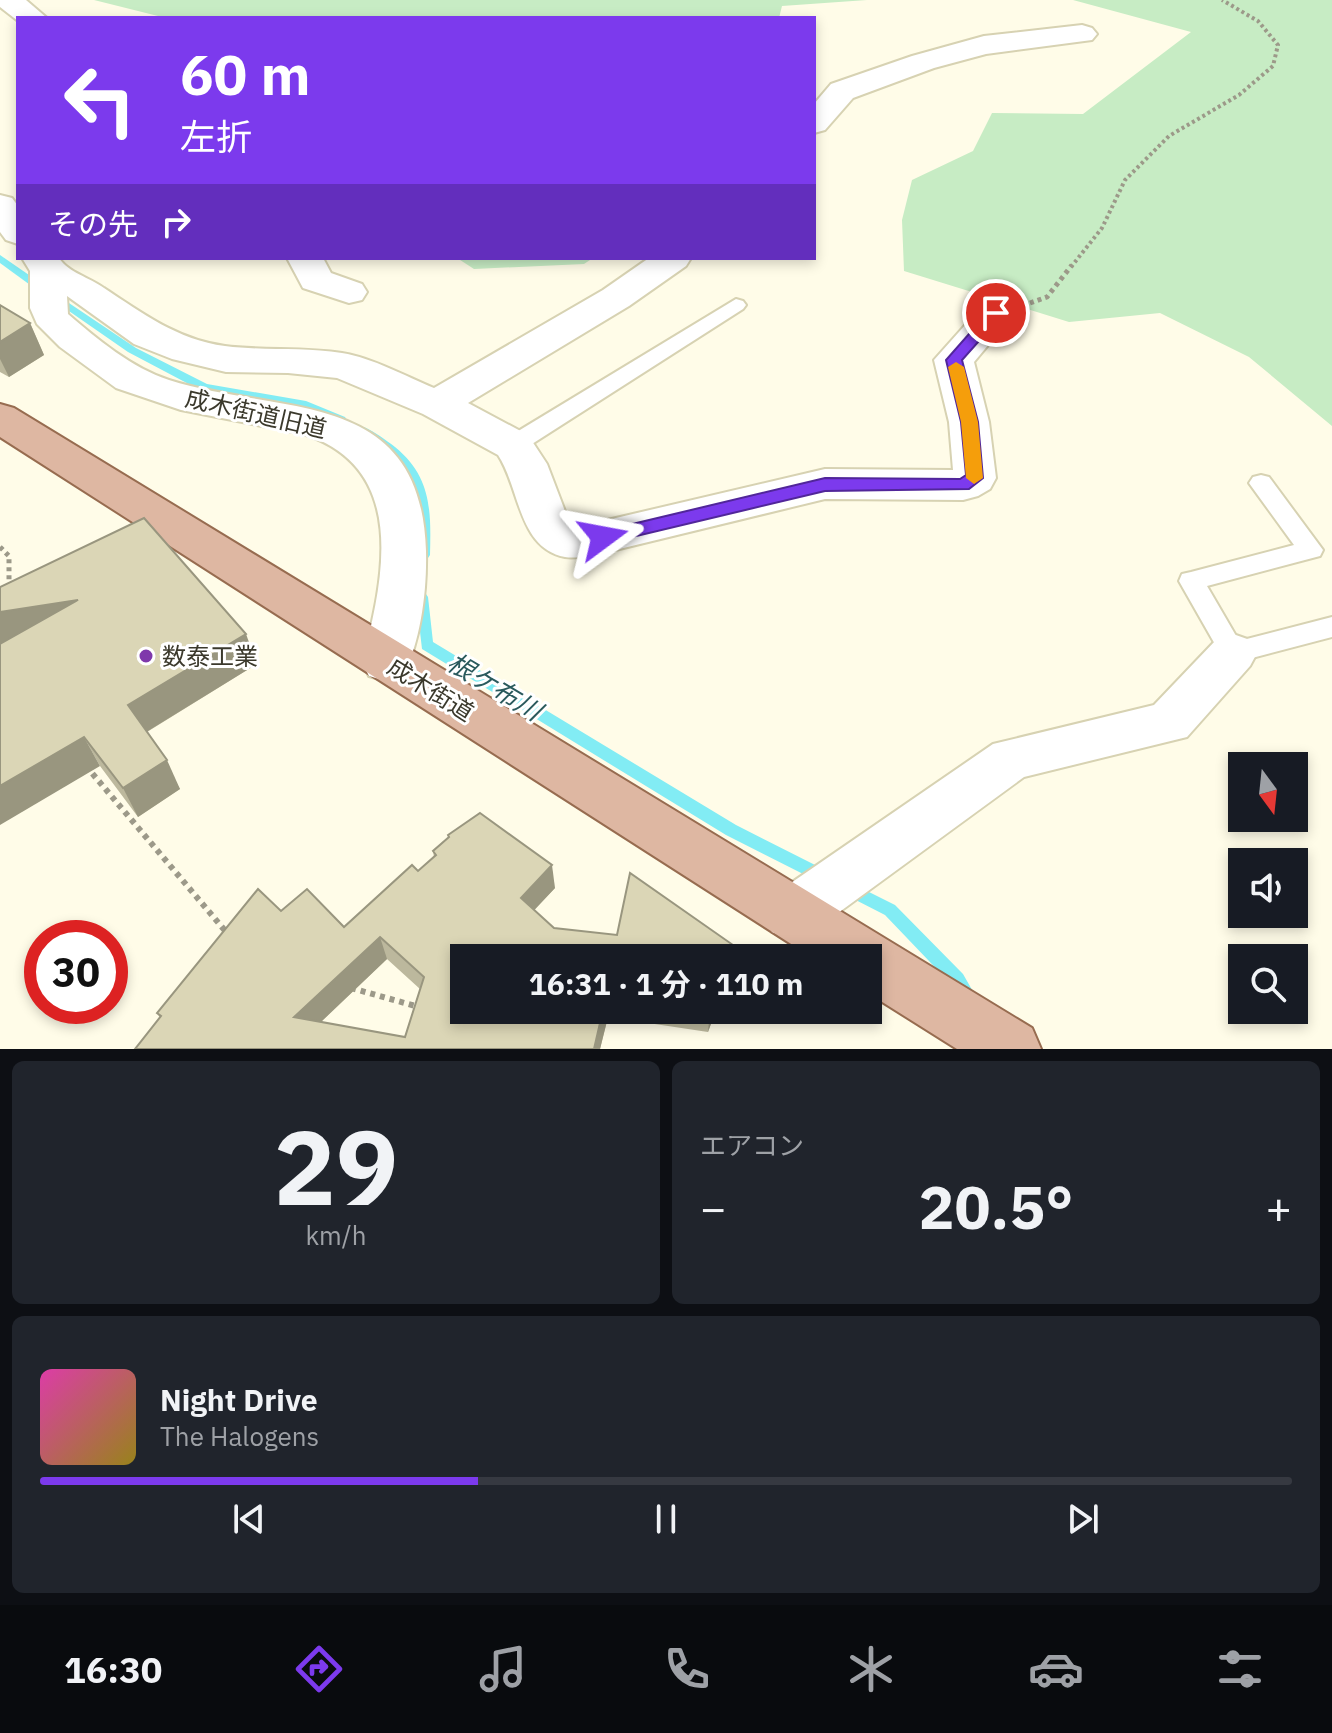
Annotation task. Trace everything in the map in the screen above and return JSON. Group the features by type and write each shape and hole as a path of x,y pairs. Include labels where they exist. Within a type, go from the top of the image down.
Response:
{"main road":[{"name":"成木街道","path":"0,418 386,662 820,893 856,944"},
{"name":"成木街道","path":"882,969 991,1040"}],"street":[{"path":"8,0 30,16"},
{"path":"816,121 842,91 923,62 984,45 1082,34"},
{"path":"0,205 16,230"},
{"path":"306,260 316,280 349,292"},
{"path":"437,404 616,298 670,260"},
{"path":"46,278 83,290 148,335 186,350 226,359 288,360 344,366 437,404 513,445 526,464 550,528 568,541 603,537 825,484 963,485 975,478 969,422 954,360 996,313"},
{"name":"成木街道旧道","path":"46,278 54,323 133,380 180,396 306,421 354,441 381,464 399,497 403,521 396,627 386,662"},
{"path":"820,893 1011,759 1169,722 1233,653"}],"lane":[{"path":"513,445 736,305"},
{"path":"1261,483 1311,550 1191,581 1233,653 1332,627"}],"path":[{"path":"996,313 1047,297 1102,228 1125,180 1169,136 1239,95 1273,66 1278,45 1258,21 1222,0"},
{"path":"0,547 9,556 9,599"},
{"path":"81,759 98,783 230,936"},
{"path":"342,985 430,1010"}],"green space":[{"path":"94,0 867,0 782,6 780,16 158,16"},
{"path":"1073,0 1332,0 1332,426 1249,357 1160,313 1069,322 904,271 902,220 912,180 973,151 992,113 1083,114 1191,32"},
{"path":"460,260 590,260 584,264 474,269"}],"building":[{"path":"0,305 30,323 0,342"},
{"path":"144,518 246,634 128,705 167,760 123,788 84,737 0,786 0,644 78,600 0,612 0,587"},
{"path":"480,813 552,865 521,898 554,928 617,935 630,873 732,944 450,944 450,1024 600,1024 594,1049 135,1049 161,1016 157,1013 258,889 281,911 307,889 344,927 412,865 418,871 436,855 433,851","holes":["380,937 424,977 405,1037 294,1017"]}],"waterway":[{"name":"根ケ布川","path":"0,258 41,288"},
{"name":"根ケ布川","path":"57,298 132,350 204,387 306,405 341,420"},
{"name":"根ケ布川","path":"364,431 399,456 417,482 424,513 424,555"},
{"name":"根ケ布川","path":"422,597 427,645 731,830 822,876"},
{"name":"根ケ布川","path":"849,889 890,910 957,979 967,995"}],"slow traffic":[{"path":"956,367 969,422 974,478"}],"place":[{"name":"数泰工業","path":"146,656"}],"route":[{"path":"603,537 825,484 963,485 975,478 969,422 954,360 996,313"}]}
